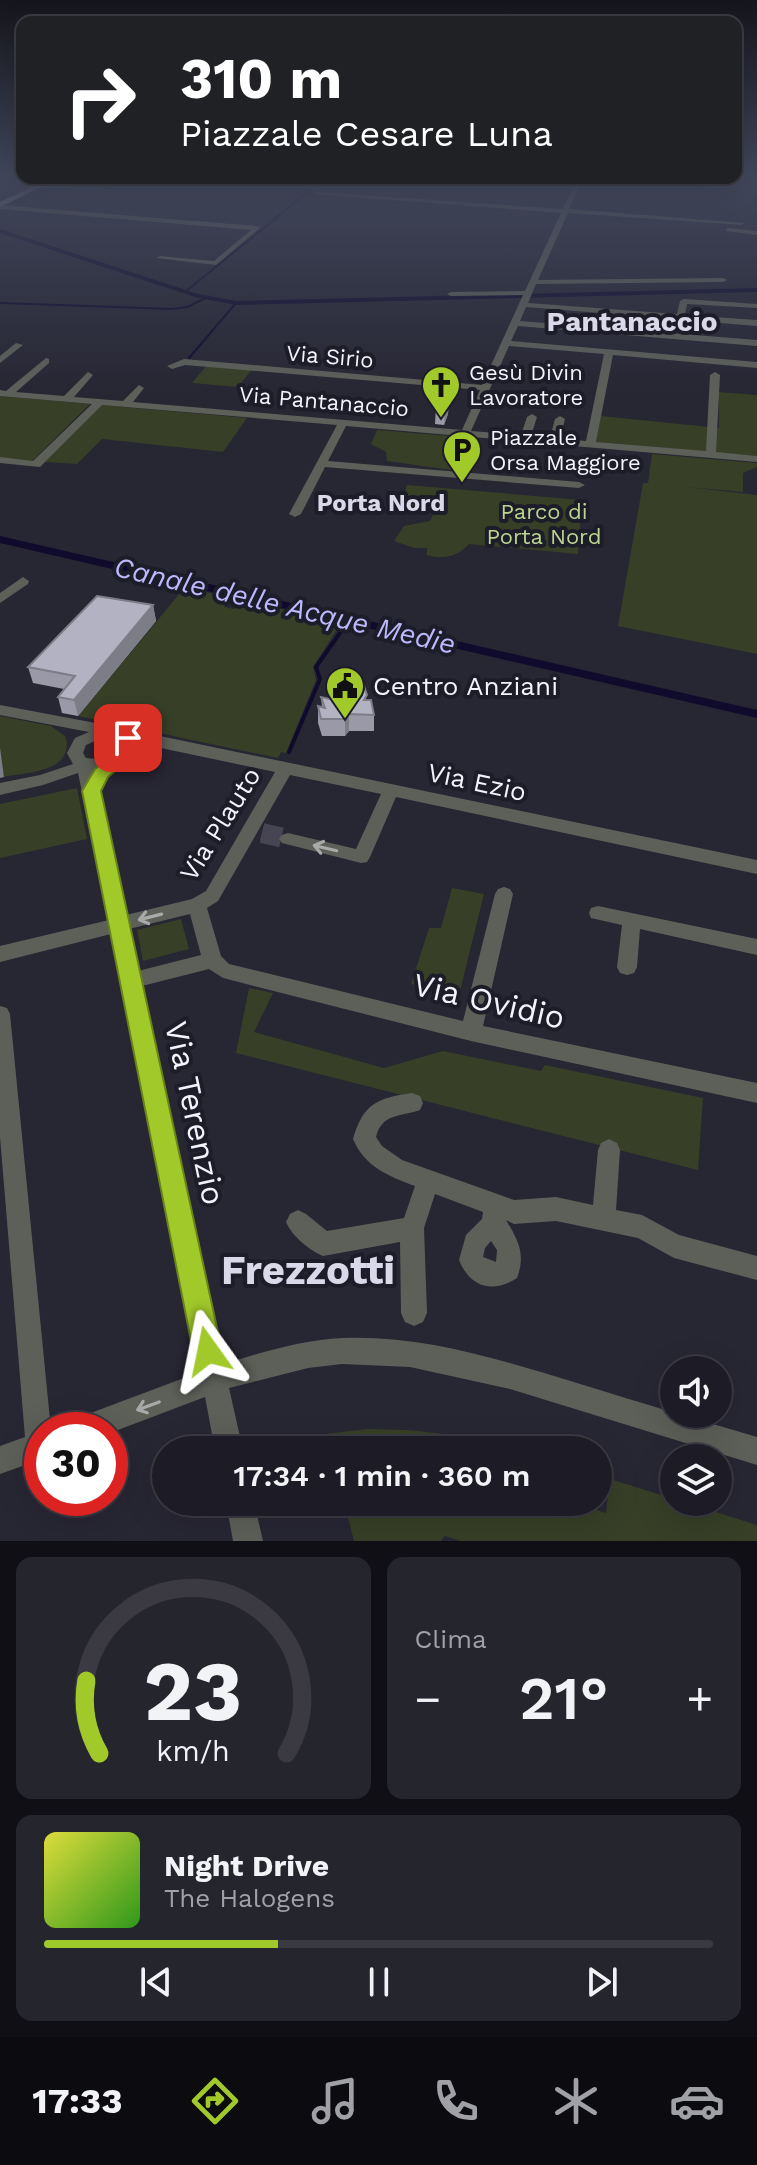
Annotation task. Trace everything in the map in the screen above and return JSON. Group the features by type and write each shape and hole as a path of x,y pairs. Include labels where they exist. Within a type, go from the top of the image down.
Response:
{"street":[{"path":"160,258 216,263 234,248"},
{"path":"465,434 549,248"},
{"path":"534,282 723,280"},
{"path":"451,294 528,297 618,312 757,323"},
{"path":"600,300 619,303 618,312"},
{"path":"676,336 682,302 757,306"},
{"path":"516,323 757,343"},
{"path":"507,343 757,365"},
{"path":"0,360 19,345"},
{"path":"590,445 609,352"},
{"path":"4,393 46,361"},
{"name":"Via Sirio","path":"172,366 183,362 487,388"},
{"path":"66,399 88,375"},
{"path":"711,455 715,375"},
{"path":"126,404 139,388"},
{"name":"Via Pantanaccio","path":"4,393 126,404 175,404 343,423 757,459"},
{"path":"0,460 36,465 99,402"},
{"path":"525,439 532,417"},
{"path":"554,442 560,419"},
{"path":"295,514 343,423"},
{"path":"322,464 579,485"},
{"path":"0,599 23,581"},
{"name":"Via Ezio","path":"0,710 757,867"},
{"path":"55,721 71,733 83,767"},
{"path":"43,780 63,768 83,767 99,776 131,747 117,733 86,737 83,767"},
{"name":"Via Ezio","path":"0,789 154,748 186,748"},
{"name":"Via Terenzio","path":"83,767 226,1436"},
{"name":"Via Plauto","path":"197,905 212,896 256,832 285,769"},
{"path":"288,839 361,857 391,791"},
{"path":"471,1032 504,894"},
{"path":"0,954 197,905 212,960 130,981"},
{"path":"598,913 757,947"},
{"path":"627,967 632,920"},
{"name":"Via Ovidio","path":"212,960 223,970 471,1032 757,1093"},
{"path":"0,1014 37,1412"},
{"path":"412,1103 380,1110 368,1120 364,1139 374,1154 395,1168 428,1181 494,1216 556,1209 642,1227 674,1246 757,1268"},
{"path":"603,1219 609,1150"},
{"path":"414,1313 412,1228 428,1181"},
{"path":"298,1222 323,1244 412,1228"},
{"path":"128,1413 214,1382 307,1355 362,1349 479,1366 757,1451"},
{"path":"0,1460 24,1451"},
{"path":"243,1516 248,1541"}],"green space":[{"path":"207,365 252,369 238,387 192,383"},
{"path":"719,392 757,395 757,456 596,442 601,416 719,428"},
{"path":"0,396 90,404 31,462 0,458"},
{"path":"101,405 247,418 223,452 102,439 77,464 45,462"},
{"path":"377,430 450,436 447,448 470,450 465,472 387,461 386,452 371,444"},
{"path":"652,454 757,463 757,467 743,473 743,492 687,487 757,495 757,654 618,626 643,483 648,483"},
{"name":"Parco di Porta Nord","path":"407,485 582,500 578,554 469,544 450,556 427,555 427,548 414,548 394,541 404,526 430,521 433,515 429,510 400,507"},
{"path":"185,587 231,598 224,607 234,609 243,600 341,623 313,667 316,680 286,753 281,752 278,758 78,716"},
{"path":"0,716 51,726 65,736 66,752 61,760 34,772 4,777 0,754"},
{"path":"77,788 87,839 0,858 0,804"},
{"path":"452,888 484,894 459,995 411,984 429,928 441,928"},
{"path":"181,919 189,949 143,961 137,930"},
{"path":"249,988 273,993 254,1032 384,1068 443,1051 541,1071 545,1065 703,1098 698,1170 236,1053"},
{"path":"367,1429 461,1436 326,1436"},
{"path":"612,1480 660,1495 660,1516 728,1516 757,1525 757,1541 461,1541 445,1536 441,1541 354,1541 348,1516 612,1516"}],"water":[{"name":"Canale delle Acque Medie","path":"0,536 757,710 757,718 0,543"}],"building":[{"path":"439,395 449,396 445,407 436,406"},
{"path":"97,596 153,605 74,700 58,697 75,676 28,667"},
{"path":"363,683 367,695 364,700 371,700 374,715 349,714 345,719 321,719 318,706 325,708 321,697 344,702 337,686"}],"waterway":[{"path":"51,248 197,296 236,303 757,290"},
{"path":"185,292 239,248"},
{"path":"0,303 172,309 187,307 206,298"},
{"path":"189,358 236,303"},
{"name":"Canale delle Acque Medie","path":"289,752 320,679 316,667 349,620"}],"tunnel":[{"path":"270,835 262,833 288,839"}],"place":[{"name":"Gesù Divin Lavoratore","path":"441,419"},
{"name":"Piazzale Orsa Maggiore","path":"462,484"},
{"name":"Centro Anziani","path":"345,720"}],"district":[{"name":"Pantanaccio","path":"632,321"},
{"name":"Porta Nord","path":"381,503"},
{"name":"Frezzotti","path":"308,1270"}],"route":[{"path":"128,738 131,747 126,756 102,773 91,791 208,1351"}]}
